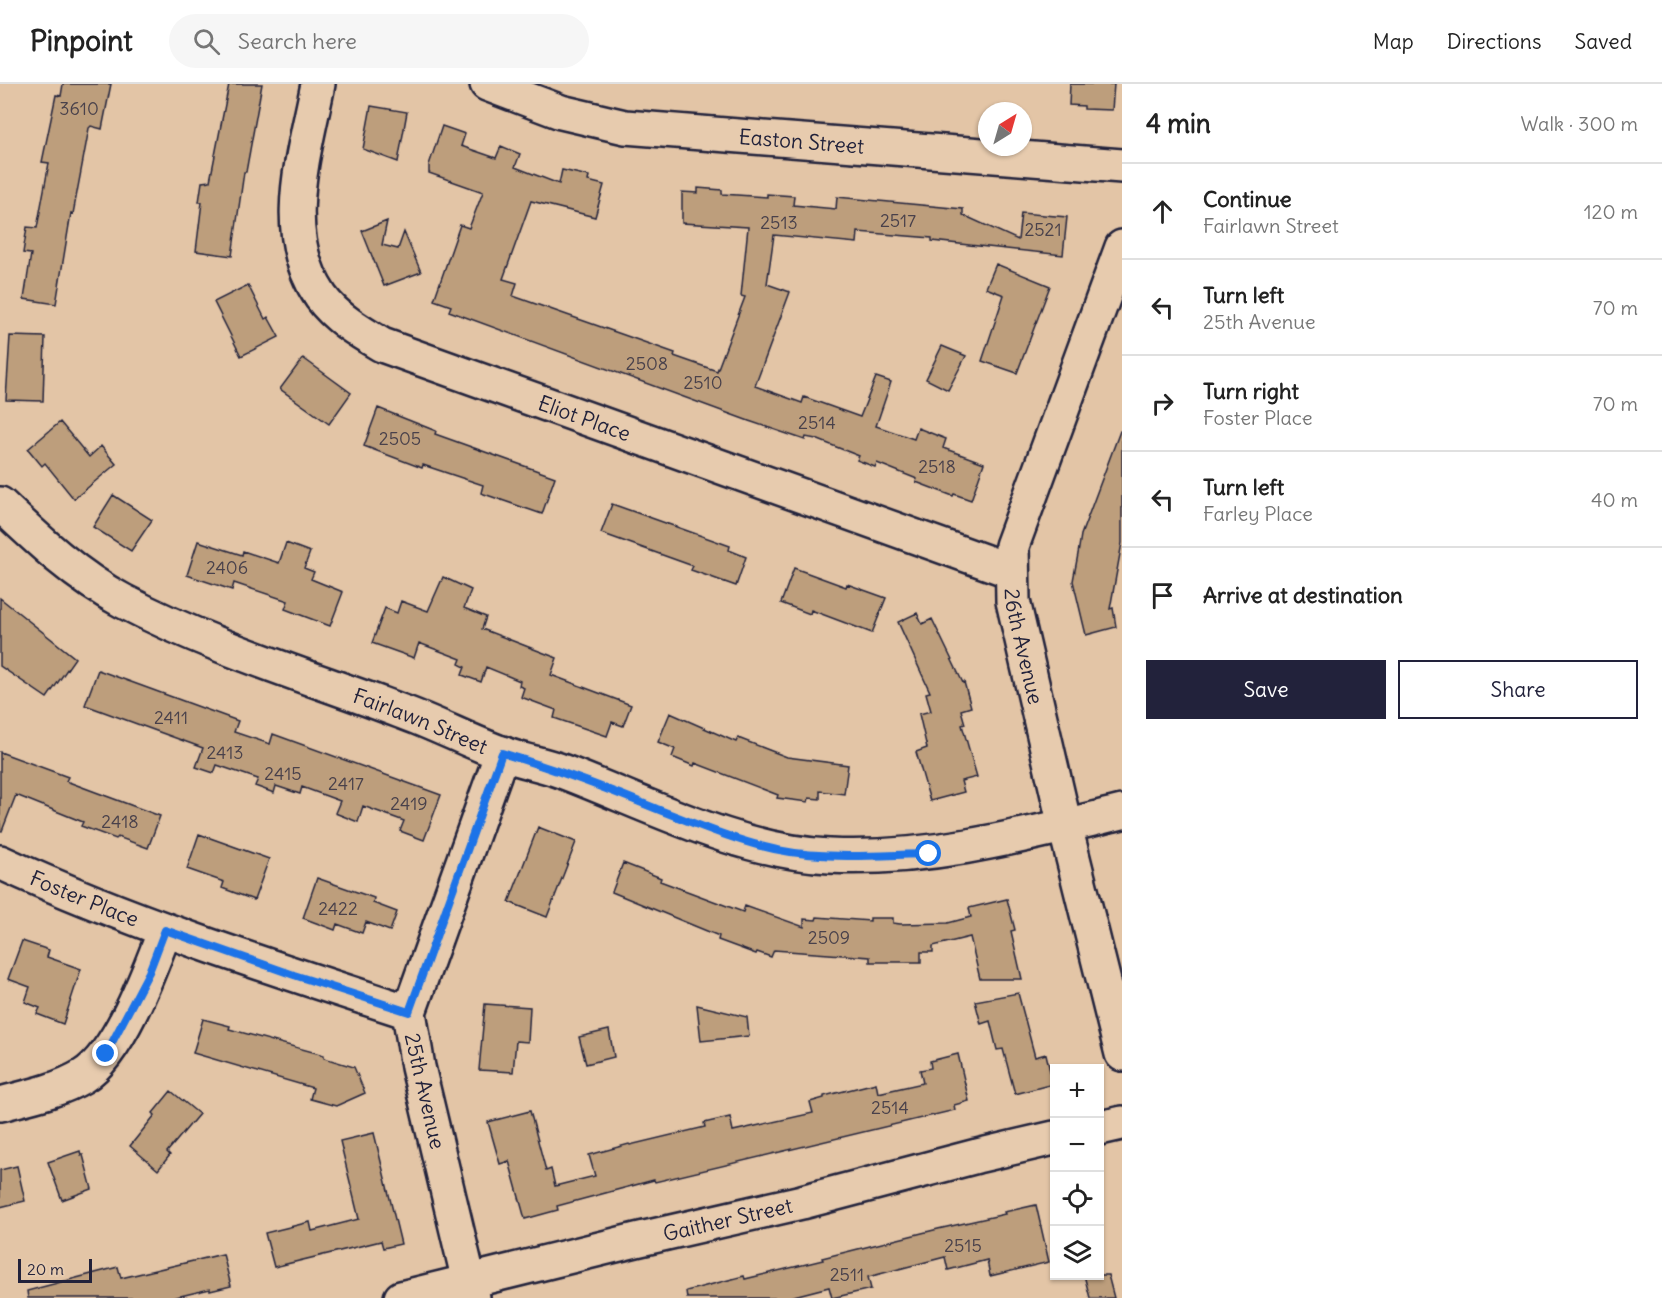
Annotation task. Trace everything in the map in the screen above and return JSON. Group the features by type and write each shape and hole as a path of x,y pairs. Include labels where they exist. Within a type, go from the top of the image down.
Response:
{"street":[{"name":"Eliot Place","path":"318,84 300,175 297,230 306,268 322,298 348,324 382,345 1011,571"},
{"name":"Easton Street","path":"487,84 561,112 625,127 1122,166"},
{"name":"26th Avenue","path":"1122,247 1012,546 1011,571 1013,601 1065,826 1122,1054"},
{"name":"Fairlawn Street","path":"0,504 79,574 123,601 194,633 311,679 402,711 502,753 560,771 761,847 830,856 929,854 1122,812"},
{"name":"25th Avenue","path":"471,1290 418,1067 409,1012 502,753"},
{"name":"Foster Place","path":"0,862 60,890 165,930 409,1012"},
{"path":"0,1104 59,1088 83,1076 100,1062 127,1018 149,972 165,930"},
{"path":"1104,1127 1122,1124"},
{"name":"Gaither Street","path":"401,1298 471,1290 636,1240 802,1202 1050,1139"}],"building":[{"path":"63,84 111,84 102,129 91,126 89,128 73,214 71,213 56,304 24,299 31,254 23,253 27,227 37,228 49,163 42,162 56,95 61,96"},
{"path":"229,84 262,84 246,172 244,172 232,256 196,251 202,182 210,181"},
{"path":"1070,84 1114,84 1112,110 1084,109 1084,106 1069,105"},
{"path":"371,106 407,112 398,162 363,149"},
{"path":"442,126 465,134 461,146 496,158 501,146 520,154 515,167 559,184 562,170 589,176 588,181 604,185 595,217 531,201 503,279 517,283 513,296 675,353 674,356 717,371 745,297 741,296 748,227 682,223 682,192 698,193 698,188 722,190 722,194 794,196 793,205 836,209 837,197 963,209 963,215 1018,240 1021,213 1067,217 1063,255 932,241 932,238 858,232 857,243 774,235 767,284 790,292 755,386 802,403 804,397 860,417 876,377 891,382 876,426 914,439 918,428 946,439 943,448 984,463 971,500 916,482 917,479 877,463 875,467 857,460 859,456 816,439 806,437 805,440 749,421 449,311 451,306 434,300 460,225 469,228 483,192 429,173 429,165"},
{"path":"387,221 382,245 398,249 404,232 421,272 384,286 362,231"},
{"path":"996,264 1050,286 1017,373 982,361 1004,295 986,288"},
{"path":"248,285 265,319 268,317 279,337 241,356 214,302"},
{"path":"10,336 45,337 43,401 6,400"},
{"path":"942,346 966,356 948,390 926,379"},
{"path":"303,358 351,393 329,424 280,389"},
{"path":"378,408 436,431 435,434 555,477 542,514 481,493 483,485 423,465 422,468 364,446"},
{"path":"60,422 89,457 101,446 116,464 74,499 45,463 42,466 28,449"},
{"path":"1120,431 1122,431 1122,543 1110,609 1113,608 1116,627 1086,635 1073,581 1081,535"},
{"path":"113,495 152,520 131,551 93,527"},
{"path":"612,504 730,546 729,550 746,557 736,586 691,570 693,566 601,533"},
{"path":"198,541 242,555 243,551 279,563 286,543 310,552 304,568 314,572 311,579 343,592 330,626 285,609 288,601 234,583 232,590 187,575"},
{"path":"794,568 846,587 847,584 886,598 872,633 811,610 810,614 781,603"},
{"path":"443,577 471,590 464,608 486,617 482,629 557,658 551,675 631,705 623,726 612,722 607,736 554,718 556,710 521,697 524,688 519,686 520,681 486,667 481,682 462,675 465,667 459,664 461,659 419,643 414,658 372,643 385,608 397,613 401,601 428,611"},
{"path":"0,598 75,658 47,698 0,666"},
{"path":"917,613 922,624 932,619 964,682 971,707 961,710 965,724 962,725 977,777 961,781 964,792 930,801 916,752 927,748 919,714 931,711 926,693 930,692 898,622"},
{"path":"98,670 238,721 234,732 270,744 273,734 441,795 424,840 400,831 404,821 363,806 358,822 335,813 340,801 302,787 300,794 276,786 274,793 255,786 258,779 217,765 214,773 196,767 203,748 85,705"},
{"path":"670,713 736,742 738,738 787,757 848,765 844,794 820,791 820,799 809,798 808,802 777,798 778,795 695,763 694,766 672,757 675,749 658,742"},
{"path":"0,752 68,777 66,781 160,816 148,848 81,826 83,822 16,795 2,831 0,831"},
{"path":"538,827 576,842 547,917 509,902"},
{"path":"199,834 269,859 254,900 222,888 224,882 187,869"},
{"path":"623,863 661,878 660,881 743,912 745,906 804,927 804,919 816,920 817,917 870,921 870,918 893,918 893,923 900,924 948,923 971,917 969,908 1007,899 1015,930 1011,931 1022,979 980,979 970,937 933,946 933,952 921,952 921,962 870,962 870,957 774,950 771,957 757,952 756,954 718,940 719,936 612,892"},
{"path":"317,878 374,898 373,903 397,912 390,931 366,922 362,933 337,924 335,930 303,918"},
{"path":"22,941 49,950 47,957 81,969 63,1024 37,1014 40,1008 25,1002 30,987 8,979"},
{"path":"1018,993 1035,1057 1046,1054 1050,1085 1015,1094 1003,1049 997,1050 990,1021 981,1024 975,1001"},
{"path":"485,1004 530,1007 528,1042 516,1041 513,1072 479,1070"},
{"path":"697,1005 747,1017 749,1036 701,1041"},
{"path":"203,1019 230,1026 229,1029 324,1055 324,1058 354,1067 365,1093 336,1106 310,1099 313,1088 193,1053"},
{"path":"609,1030 614,1057 586,1064 579,1037"},
{"path":"958,1054 969,1101 954,1105 955,1110 655,1182 654,1180 557,1206 558,1210 525,1219 509,1161 500,1164 488,1122 530,1111 546,1171 551,1169 555,1186 595,1176 589,1155 705,1127 704,1123 730,1117 733,1131 813,1113 810,1102 824,1098 824,1096 876,1083 878,1093 923,1083 920,1070 931,1068 930,1061"},
{"path":"171,1091 199,1114 167,1152 170,1155 158,1170 130,1146"},
{"path":"374,1133 401,1244 383,1248 381,1241 274,1267 265,1233 310,1222 312,1231 359,1219 340,1141"},
{"path":"80,1151 92,1189 62,1200 48,1162"},
{"path":"17,1166 25,1201 0,1207 0,1170"},
{"path":"1036,1205 1049,1262 990,1276 987,1260 948,1270 945,1257 868,1277 871,1289 832,1298 829,1287 786,1298 687,1298 686,1291 744,1276 745,1279 823,1260 822,1258"},
{"path":"223,1254 231,1286 210,1291 210,1289 172,1298 28,1298 27,1291 118,1267 121,1278"},
{"path":"1104,1275 1108,1275 1114,1298 1090,1298 1085,1280 1104,1280"}],"route":[{"path":"106,1054 127,1018 149,972 165,930 409,1012 502,753 560,771 761,847 830,856 929,854"}]}
